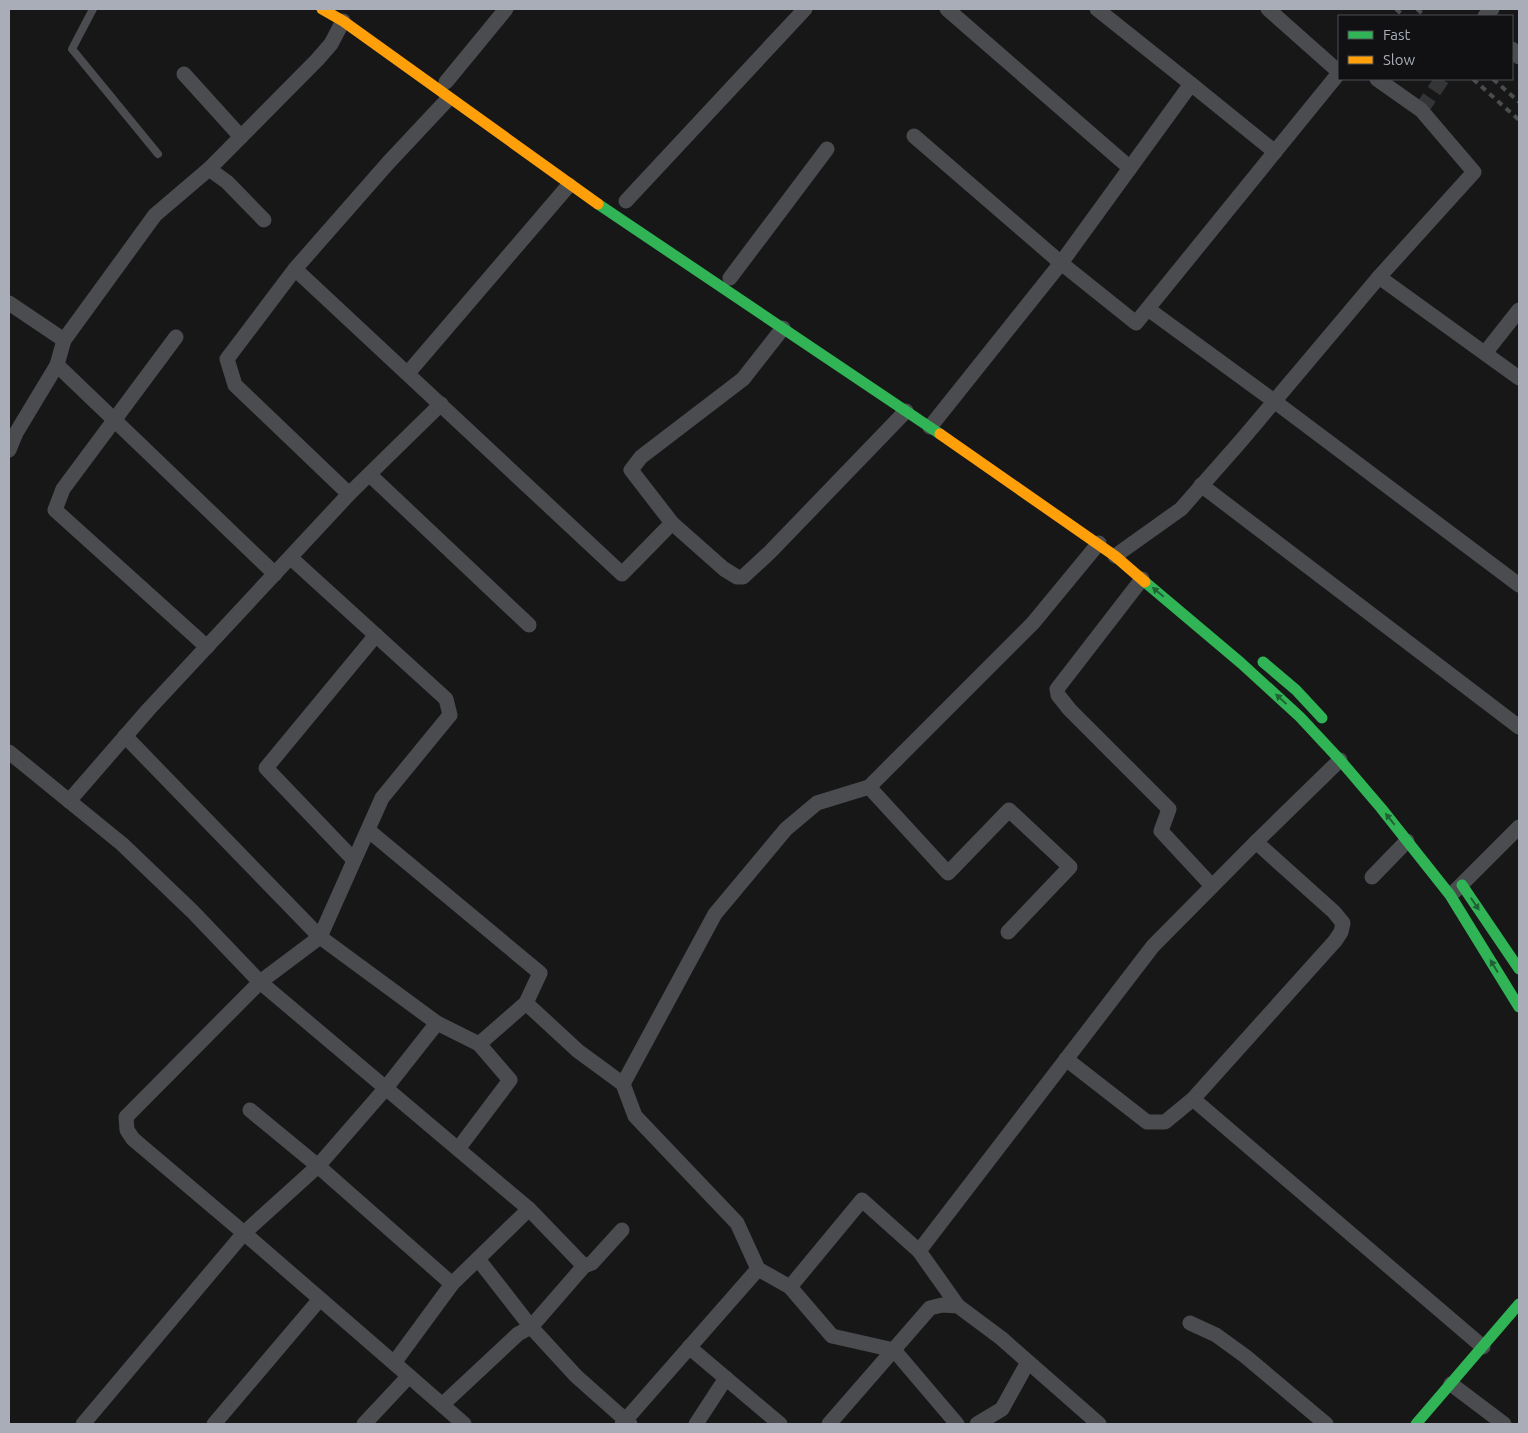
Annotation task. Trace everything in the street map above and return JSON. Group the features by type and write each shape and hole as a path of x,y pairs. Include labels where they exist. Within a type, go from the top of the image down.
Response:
{"main road":[{"path":"322,9 343,21 569,185 906,411 936,420 1106,541 1125,552 1142,579 1249,670 1300,717 1340,760 1450,895 1519,1007"},
{"path":"371,27 591,184"},
{"path":"1252,653 1296,690 1328,724"},
{"path":"1459,881 1519,969"},
{"path":"1416,1424 1519,1304"}],"street":[{"path":"446,82 506,9"},
{"path":"624,204 805,9"},
{"path":"947,9 1130,168"},
{"path":"1097,9 1275,152"},
{"path":"1268,9 1338,71"},
{"path":"9,450 12,431 57,365 64,340 155,215 209,170 241,138 331,44 343,21"},
{"path":"914,136 1061,263 1136,323 1338,73"},
{"path":"184,74 241,138"},
{"path":"1125,552 1181,509 1379,277 1474,172 1421,110 1378,80"},
{"path":"936,420 1061,263 1191,84"},
{"path":"349,494 235,385 227,358 294,269 448,99"},
{"path":"729,278 827,149"},
{"path":"209,170 227,182 264,220"},
{"path":"408,373 569,185"},
{"path":"294,269 622,574 672,523"},
{"path":"1379,277 1519,378"},
{"path":"9,303 64,340"},
{"path":"1148,309 1519,585"},
{"path":"1484,353 1519,310"},
{"path":"783,328 743,378 641,458 631,470 672,523 724,569 737,577 743,577 770,552 906,411"},
{"path":"176,337 63,489 55,510 207,647"},
{"path":"57,365 275,574"},
{"path":"69,801 207,647 349,494 441,404"},
{"path":"370,475 529,625"},
{"path":"1201,486 1519,728"},
{"path":"623,1084 715,914 786,829 817,803 869,786 1033,623 1106,541"},
{"path":"290,558 446,699 450,716 382,798 320,937 260,982 126,1117 127,1130 133,1139 464,1424"},
{"path":"1142,579 1070,671 1057,690 1058,695 1070,710 1169,809 1161,831 1212,886"},
{"path":"354,860 266,768 376,635"},
{"path":"126,736 320,937 437,1023 479,1044 510,1080 458,1149"},
{"path":"9,752 129,851 193,912 260,982 529,1208 584,1266"},
{"path":"919,1250 1153,946 1340,760"},
{"path":"869,786 948,873 1009,810 1070,867 1008,932"},
{"path":"1450,895 1459,881 1519,827"},
{"path":"368,830 540,973 526,1003 479,1044"},
{"path":"1372,877 1407,841"},
{"path":"1066,1059 1147,1122 1165,1122 1193,1099 1335,941 1341,932 1343,923 1334,912 1256,842"},
{"path":"526,1003 578,1050 623,1084 635,1116 737,1222 758,1269 790,1287 832,1336 894,1350 957,1424"},
{"path":"83,1424 244,1234 318,1166 386,1089 437,1023"},
{"path":"1193,1099 1483,1347"},
{"path":"250,1110 318,1166 452,1284"},
{"path":"790,1287 862,1200 919,1250 958,1306 1001,1338 1099,1424"},
{"path":"394,1363 452,1284 529,1208"},
{"path":"442,1405 518,1334 531,1327 584,1266 592,1263 622,1230"},
{"path":"478,1258 531,1327 576,1376 626,1423 758,1269"},
{"path":"214,1424 320,1299"},
{"path":"828,1424 930,1308 942,1305 958,1306"},
{"path":"1190,1323 1216,1335 1245,1356 1326,1424"},
{"path":"689,1348 780,1424"},
{"path":"977,1424 1002,1409 1028,1362"},
{"path":"364,1424 409,1376"},
{"path":"696,1424 726,1378"},
{"path":"1451,1384 1504,1424"}],"lane":[{"path":"94,9 72,49 158,154"}],"tunnel":[{"path":"1421,110 1441,80"}],"railway":[{"path":"1396,9 1403,15"},
{"path":"1417,9 1424,15"},
{"path":"1474,80 1519,120"},
{"path":"1494,80 1519,102"}],"traffic: fast":[{"path":"598,204 940,434"},
{"path":"1145,582 1241,663 1300,717 1340,760 1450,895 1519,1007"},
{"path":"1263,662 1296,690 1322,718"},
{"path":"1462,885 1519,969"},
{"path":"1416,1424 1519,1304"}],"traffic: slow":[{"path":"322,9 343,21 598,204"},
{"path":"940,434 1115,556 1145,582"}]}
